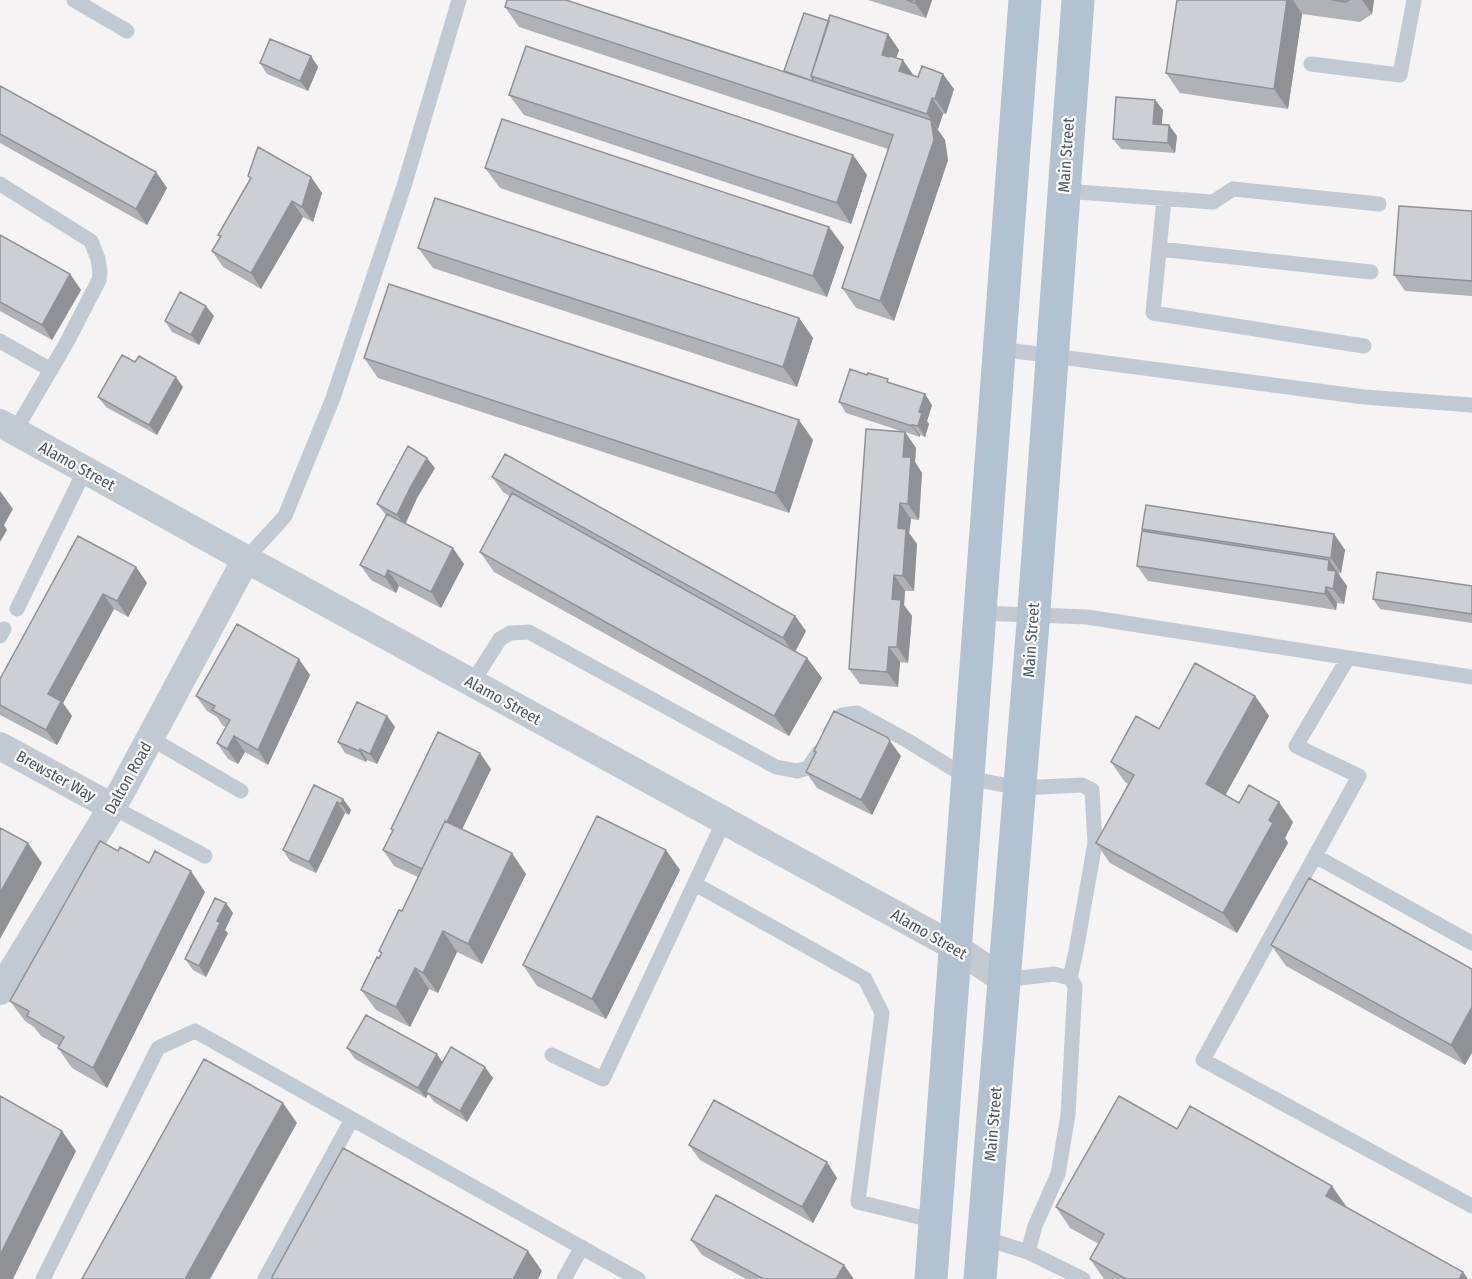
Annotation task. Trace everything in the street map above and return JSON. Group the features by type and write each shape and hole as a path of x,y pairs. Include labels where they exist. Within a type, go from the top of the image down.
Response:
{"main road":[{"path":"931,1279 1025,0"},
{"name":"Main Street","path":"980,1279 1020,788 1078,0"}],"street":[{"name":"Alamo Street","path":"8,427 955,947 1004,980"},
{"name":"Dalton Road","path":"0,991 112,807 246,559"},
{"name":"Brewster Way","path":"0,746 112,807"}],"lane":[{"path":"74,0 127,31"},
{"path":"246,559 285,516 333,398 404,186 459,0"},
{"path":"1311,64 1400,75 1414,0"},
{"path":"0,184 91,241 99,259 99,280 51,370 8,427"},
{"path":"1064,191 1213,202 1233,189 1379,204"},
{"path":"1164,199 1153,313 1364,346"},
{"path":"1159,249 1371,273"},
{"path":"0,341 51,370"},
{"path":"1000,349 1364,397 1472,405"},
{"path":"17,609 85,470"},
{"path":"980,613 1087,617 1472,677"},
{"path":"472,683 500,639 510,633 529,632 776,767 797,771 808,768 842,715 857,713 968,778 1020,788 1082,785 1092,790 1095,843 1070,978"},
{"path":"1348,658 1296,746 1359,776 1203,1060 1472,1206"},
{"path":"150,738 241,791"},
{"path":"112,807 205,856"},
{"path":"552,1055 603,1079 724,821"},
{"path":"1315,856 1472,943"},
{"path":"695,884 865,980 882,1012 858,1202 935,1221"},
{"path":"1004,980 1054,974 1070,978 1075,986 1068,1115 1058,1174 1035,1226 1028,1252"},
{"path":"43,1279 158,1048 195,1031 638,1279"},
{"path":"265,1279 352,1119"},
{"path":"984,1238 1028,1252 1083,1279"},
{"path":"564,1279 582,1247"}],"building":[{"path":"507,0 566,0 931,120 934,140 880,301 842,288 893,135 505,7"},
{"path":"1177,0 1287,0 1274,89 1166,73"},
{"path":"804,13 829,21 811,76 813,81 784,71"},
{"path":"830,15 888,34 882,55 903,60 899,71 918,77 922,66 943,74 935,99 932,98 927,114 811,76"},
{"path":"270,39 311,56 300,81 260,63"},
{"path":"526,46 853,155 837,203 509,95"},
{"path":"0,86 156,172 136,209 0,134"},
{"path":"1116,97 1155,100 1153,124 1169,125 1168,143 1113,139"},
{"path":"502,119 829,227 813,276 485,168"},
{"path":"258,147 311,177 302,207 292,201 251,273 212,251 221,236 218,235 251,178 248,176"},
{"path":"435,198 799,318 783,367 418,248"},
{"path":"1399,206 1472,211 1472,281 1394,275"},
{"path":"0,235 70,274 42,325 0,302"},
{"path":"389,284 799,420 775,493 364,358"},
{"path":"180,292 206,306 191,335 165,321"},
{"path":"122,355 135,362 139,356 176,377 149,425 98,397"},
{"path":"850,369 888,379 887,382 925,394 919,412 922,413 918,426 839,402"},
{"path":"866,429 905,432 903,457 911,457 908,504 900,503 898,528 906,529 903,576 894,575 892,599 901,600 897,647 889,647 887,672 849,669"},
{"path":"408,446 427,458 397,515 377,504"},
{"path":"505,454 795,616 783,638 492,477"},
{"path":"512,493 807,658 774,716 480,552"},
{"path":"1146,505 1334,534 1331,558 1142,529"},
{"path":"387,514 453,548 431,592 388,570 385,577 360,565"},
{"path":"1142,531 1329,560 1328,570 1336,571 1333,589 1326,587 1325,594 1137,566"},
{"path":"78,536 136,567 117,601 103,594 48,694 61,701 46,730 0,705 0,679"},
{"path":"1377,572 1472,586 1472,614 1373,599"},
{"path":"237,624 299,659 258,750 234,736 227,749 217,743 230,720 212,710 215,706 196,696"},
{"path":"1195,663 1255,696 1206,784 1239,803 1249,785 1279,802 1269,820 1273,823 1223,913 1096,843 1134,775 1111,762 1136,716 1159,729"},
{"path":"357,702 387,716 370,754 338,742"},
{"path":"834,711 887,737 890,741 861,800 806,772"},
{"path":"438,732 480,753 422,869 383,850"},
{"path":"314,785 343,799 341,804 337,802 309,862 283,850"},
{"path":"597,816 666,850 592,999 523,965"},
{"path":"445,821 512,853 468,944 443,931 423,973 415,968 396,1007 361,990 377,957 379,958 382,953 379,951 399,910 402,911"},
{"path":"0,828 28,843 0,893"},
{"path":"100,841 118,851 120,847 149,863 155,851 191,871 93,1068 58,1048 64,1037 27,1016 29,1011 10,1001"},
{"path":"1309,878 1472,969 1472,1007 1451,1045 1271,945"},
{"path":"215,898 226,903 217,921 220,923 199,966 185,959"},
{"path":"366,1015 437,1054 418,1088 347,1048"},
{"path":"451,1047 485,1067 460,1111 426,1092"},
{"path":"204,1059 283,1103 185,1279 82,1279"},
{"path":"0,1096 62,1131 0,1255"},
{"path":"1119,1096 1177,1129 1190,1106 1332,1186 1326,1196 1463,1272 1459,1279 1126,1279 1090,1259 1104,1234 1056,1207"},
{"path":"714,1100 827,1162 802,1207 689,1145"},
{"path":"343,1148 528,1251 513,1279 271,1279"},
{"path":"716,1195 844,1265 836,1279 764,1279 691,1240"}]}
